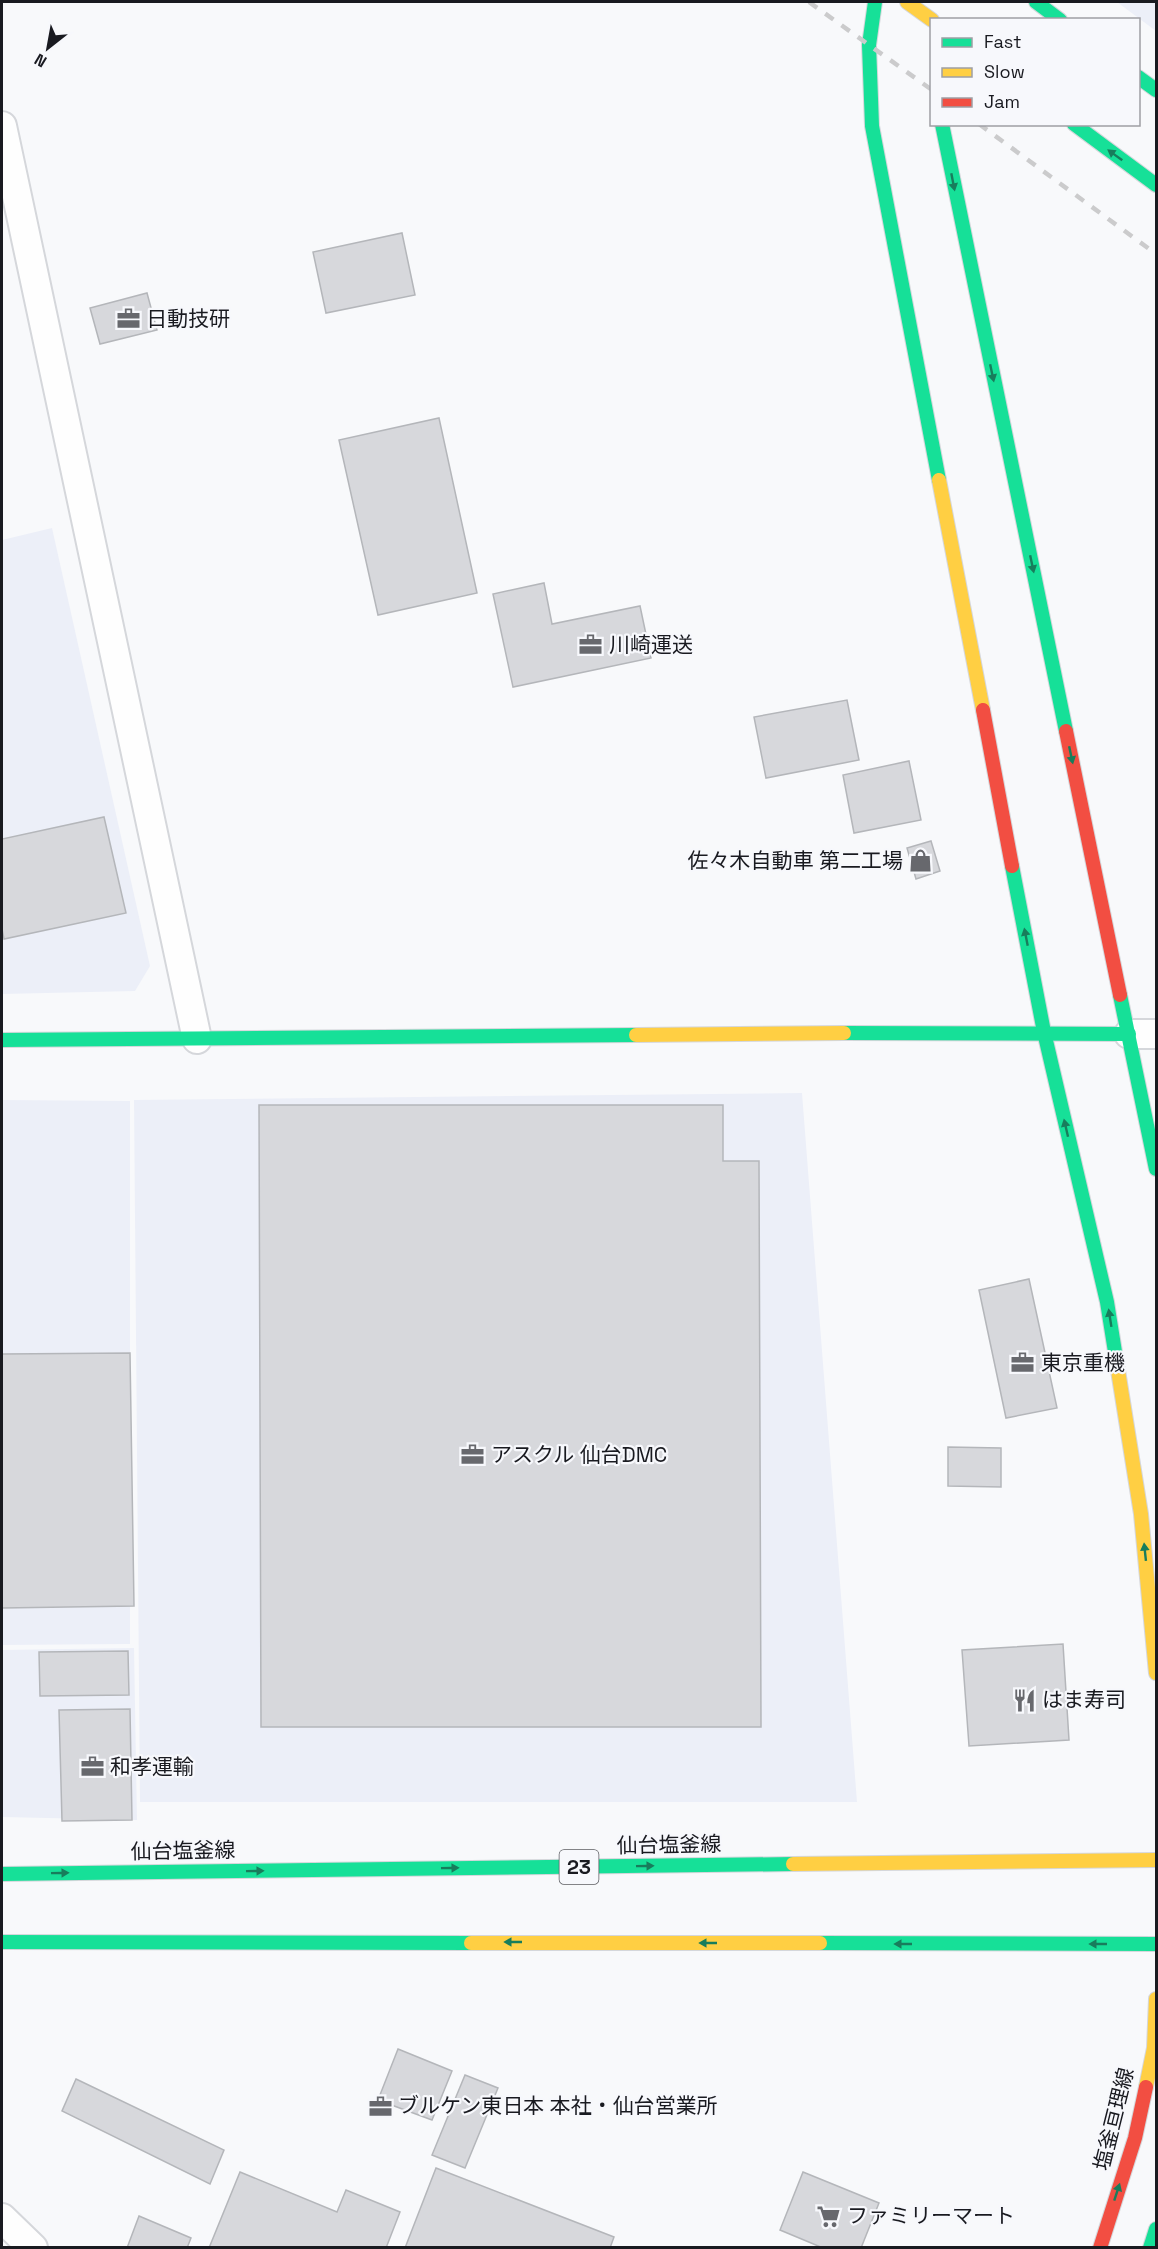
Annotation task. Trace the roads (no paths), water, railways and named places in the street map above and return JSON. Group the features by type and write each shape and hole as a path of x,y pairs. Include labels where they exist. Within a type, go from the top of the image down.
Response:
{"street":[{"path":"875,2 869,45 872,126 1044,1032 1107,1302 1141,1514 1156,1673"},
{"path":"907,2 930,19"},
{"path":"1036,2 1057,18"},
{"path":"1140,78 1156,90"},
{"path":"2,126 197,1039"},
{"path":"942,126 1156,1169"},
{"path":"1077,126 1156,185"},
{"path":"2,1040 1044,1032 1156,1034"},
{"name":"仙台塩釜線","path":"2,1874 1156,1860"},
{"path":"2,1941 1156,1944"},
{"name":"塩釜亘理線","path":"1100,2247 1135,2138 1154,2048 1156,1999"},
{"path":"2,2218 33,2247"},
{"path":"1150,2247 1156,2229"}],"railway":[{"path":"809,2 930,89"},
{"path":"982,126 1156,254"}],"place":[{"name":"日動技研","path":"128,319"},
{"name":"川崎運送","path":"591,645"},
{"name":"佐々木自動車 第二工場","path":"921,861"},
{"name":"東京重機","path":"1023,1363"},
{"name":"アスクル 仙台DMC","path":"473,1455"},
{"name":"はま寿司","path":"1024,1700"},
{"name":"和孝運輸","path":"92,1767"},
{"name":"ブルケン東日本 本社・仙台営業所","path":"380,2106"},
{"name":"ファミリーマート","path":"829,2216"}]}
